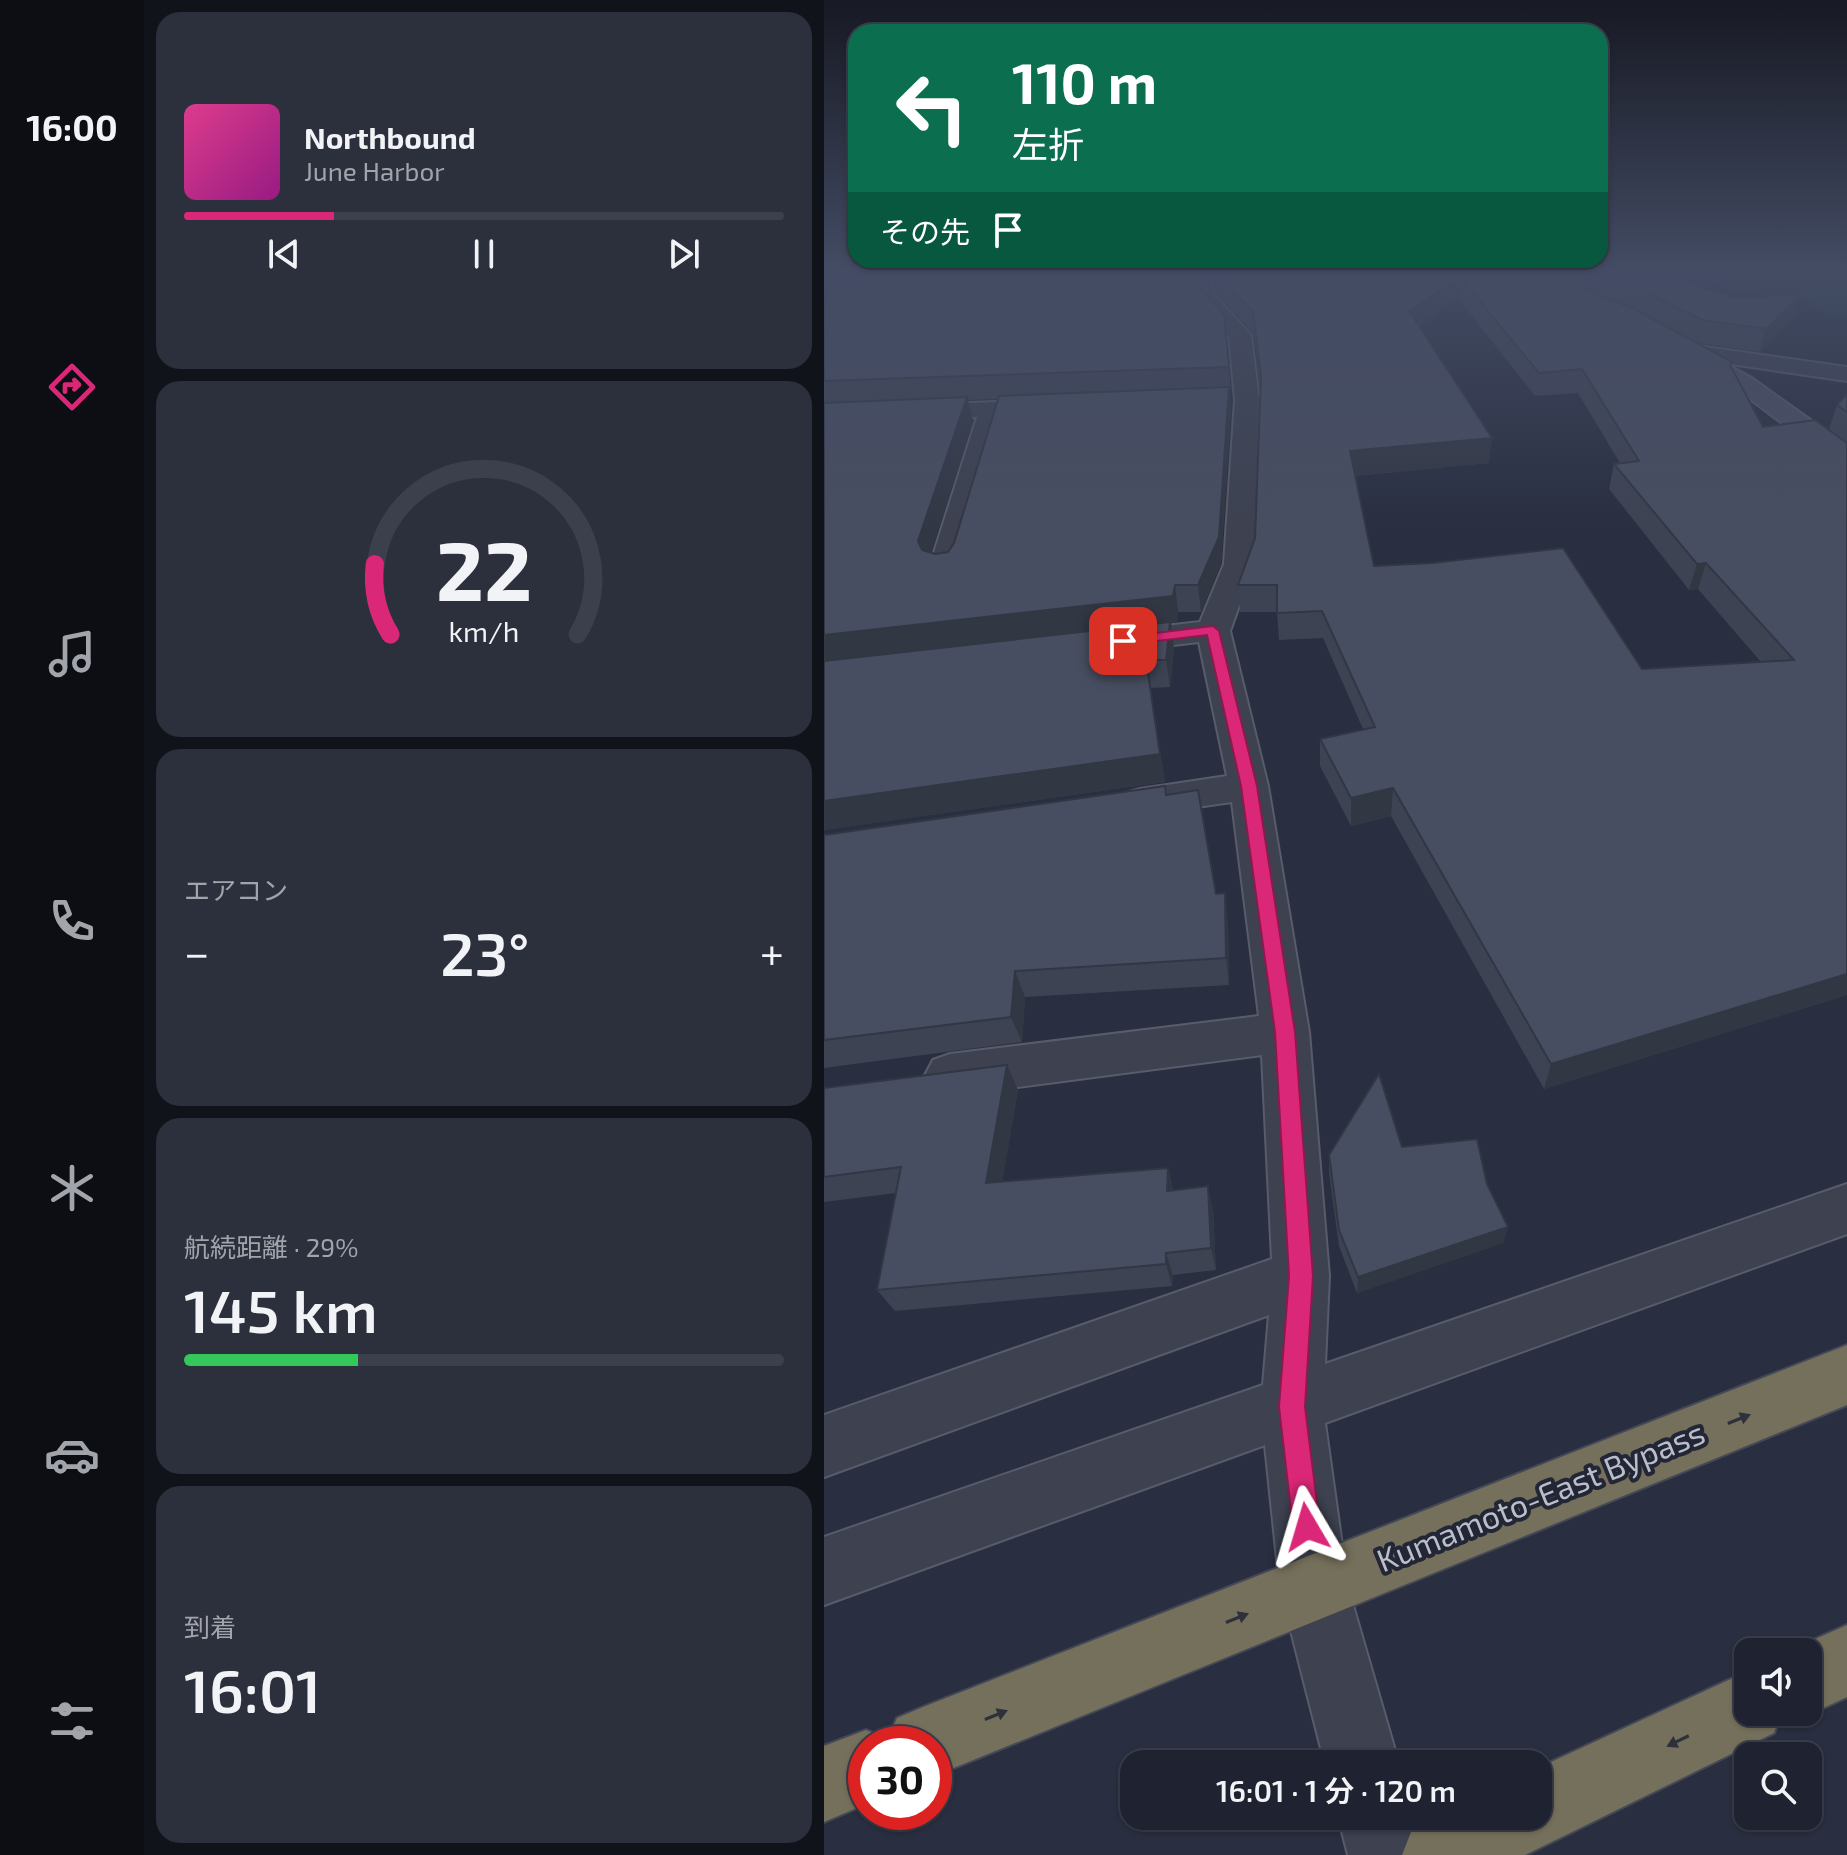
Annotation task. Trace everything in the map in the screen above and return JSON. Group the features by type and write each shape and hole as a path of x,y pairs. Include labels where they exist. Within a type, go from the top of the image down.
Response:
{"highway":[{"name":"Kumamoto-East Bypass","path":"952,1732 1847,1375"},
{"path":"1822,1672 1847,1660"},
{"path":"1552,1801 1734,1714"},
{"path":"824,1784 848,1774"},
{"path":"1441,1855 1493,1830"}],"main road":[{"path":"1697,356 1742,382 1847,459"}],"street":[{"path":"1237,356 1231,401 1239,564 1213,631 1249,786 1285,1032 1301,1276 1292,1407 1314,1588 1358,1750"},
{"path":"1716,356 1847,374"},
{"path":"824,416 1071,406"},
{"path":"944,568 992,409"},
{"path":"1088,645 1213,631"},
{"path":"1107,807 1249,786"},
{"path":"901,1082 1285,1032"},
{"path":"824,1571 1847,1209"},
{"path":"824,1446 1301,1276"},
{"path":"1380,1830 1387,1855"}],"building":[{"path":"824,356 1228,356 1229,367 824,381"},
{"path":"1258,356 1438,356 1492,438 1350,451 1374,566 1432,563 1563,548 1642,669 1794,660 1706,563 1697,564 1614,464 1639,461 1582,369 1539,373 1525,356 1720,356 1732,362 1730,365 1763,427 1815,420 1847,443 1847,974 1551,1064 1393,788 1351,798 1320,739 1375,727 1322,611 1277,613 1277,585 1238,585 1255,538 1261,376"},
{"path":"1229,387 1219,537 1198,585 1175,585 1173,596 824,635 824,403 967,397 918,541 922,550 935,554 948,552 954,543 999,396"},
{"path":"1847,394 1847,412 1837,405"},
{"path":"1170,622 1166,660 1146,660 1160,754 824,801 824,661"},
{"path":"1165,786 1166,795 1198,790 1216,894 1225,893 1226,958 1015,971 1011,1017 824,1040 824,835"},
{"path":"1007,1065 986,1183 1168,1168 1167,1191 1208,1186 1211,1248 1166,1253 1166,1264 877,1290 901,1167 824,1177 824,1088"},
{"path":"1379,1074 1402,1147 1477,1139 1487,1184 1508,1227 1358,1277 1339,1230 1329,1155"}],"route":[{"path":"1123,641 1213,631 1249,786 1285,1032 1301,1276 1292,1407 1307,1527"}]}
